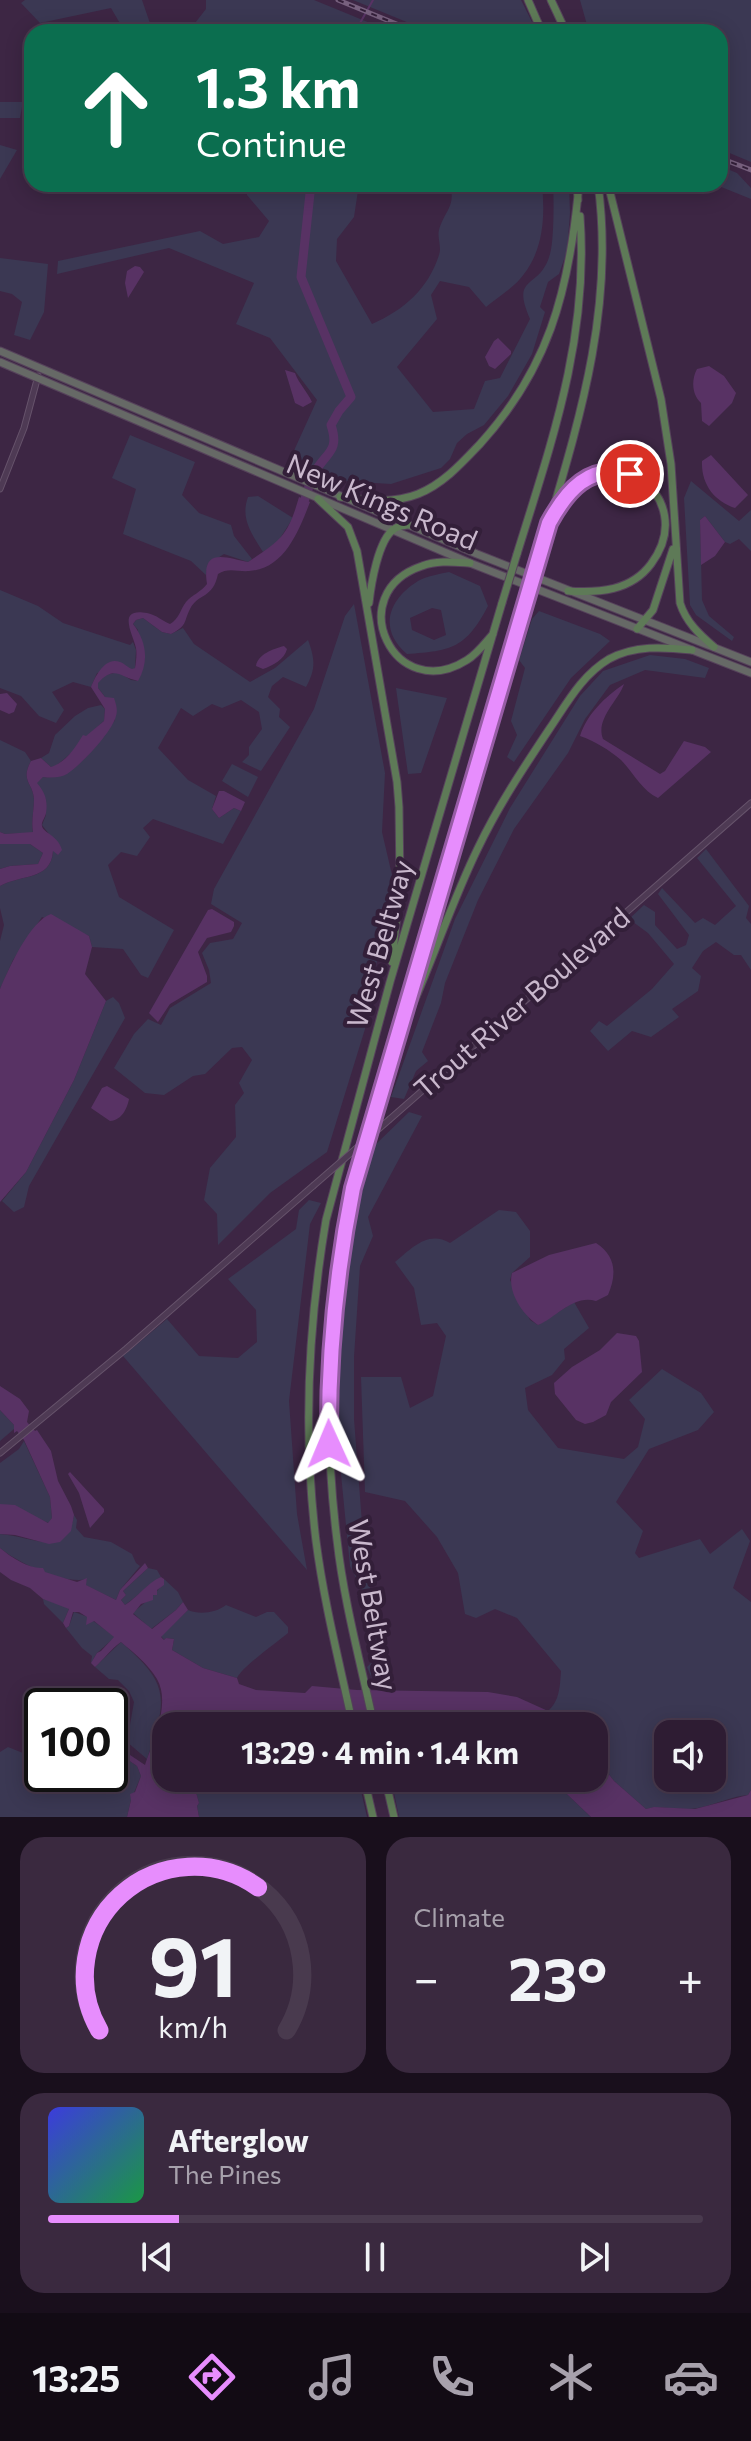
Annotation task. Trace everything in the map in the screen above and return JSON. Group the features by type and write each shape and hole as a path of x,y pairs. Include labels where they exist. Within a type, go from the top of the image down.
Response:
{"highway":[{"path":"528,0 538,24"},
{"path":"551,0 562,24"},
{"name":"West Beltway","path":"350,1712 320,1571 313,1514 308,1420 309,1357 315,1291 326,1220 390,982 567,387 576,337 581,274 578,192"},
{"name":"West Beltway","path":"371,1712 341,1568 332,1490 328,1398 340,1261 353,1188 585,397 597,334 602,264 598,192"},
{"path":"610,192 661,399 671,464 679,592 683,611 697,632 714,647"},
{"path":"340,497 392,500 420,493 449,475 494,429 528,379 559,310 568,276 578,195"},
{"name":"New Kings Road","path":"0,351 407,525 751,662"},
{"name":"New Kings Road","path":"0,362 470,563 751,673"},
{"path":"549,523 567,494 579,483 608,471 630,474 645,483 655,493 664,513 666,524 663,540 656,557 643,573 614,589 568,591"},
{"path":"318,499 337,515 352,536 357,551 399,807 400,884 390,982"},
{"path":"368,612 375,569 385,540 392,530 407,525"},
{"path":"637,629 653,610 675,538"},
{"path":"470,563 424,565 397,580 387,592 381,608 382,632 396,656 414,667 430,671 446,670 466,661 494,632"},
{"path":"399,1037 478,847 523,769 578,688 601,664 631,650 668,647 692,650"},
{"path":"367,1792 373,1817"},
{"path":"388,1792 394,1817"}],"street":[{"path":"0,489 24,428 39,368"},
{"name":"Trout River Boulevard","path":"0,1453 126,1349 751,803"}],"shaded area":[{"path":"25,0 142,0 150,24 120,24 111,8 40,23 21,3"},
{"path":"206,0 314,0 372,24 194,24 206,9"},
{"path":"353,0 521,0 533,24 412,24"},
{"path":"580,0 751,0 751,162 728,152 728,24 587,24"},
{"path":"0,102 23,102 20,118 0,118"},
{"path":"0,145 17,150 0,179"},
{"path":"728,169 737,173 751,188 751,199 728,190"},
{"path":"247,192 358,192 354,217 337,239 336,261 372,324 404,305 428,278 440,252 439,230 451,203 451,192 542,192 543,219 536,253 516,283 486,307 469,287 440,281 431,295 437,319 397,367 433,412 474,409 485,381 500,378 530,319 523,295 525,288 540,273 550,254 553,192 569,192 567,251 559,274 548,282 540,307 545,312 532,354 508,396 484,425 457,443 450,459 441,468 391,484 343,481 287,466 317,400 270,338 236,324 254,283 169,248 57,274 58,261 200,231 223,244 259,237 269,221"},
{"path":"0,258 48,264 44,312 30,340 14,335 22,302 12,294 0,291"},
{"path":"135,266 144,272 128,298 125,283 127,271"},
{"path":"498,338 511,354 495,369 489,366 485,357"},
{"path":"709,366 724,376 736,393 732,403 709,426 702,421 701,403 694,392 693,382 697,369"},
{"path":"285,370 295,373 312,402 303,407 295,403"},
{"path":"130,435 195,462 182,495 199,513 231,525 234,536 252,559 248,562 224,554 208,564 206,575 191,561 123,534 136,489 112,478"},
{"path":"711,455 748,495 735,508 721,501 706,484 702,461"},
{"path":"691,481 739,521 751,510 751,551 739,539 730,544 725,542 705,516 700,520 702,600 709,616 734,637 732,641 696,615 690,605 684,498"},
{"path":"258,496 293,518 277,543 263,552 248,526 245,512 248,497"},
{"path":"299,497 310,502 306,513 289,546 272,563 262,569 229,570 218,574 213,588 193,604 183,626 171,634 162,632 143,618 136,620 133,624 145,652 144,667 138,681 113,673 98,683 105,697 114,698 116,705 116,716 109,731 73,770 61,776 43,777 37,783 46,801 42,826 62,850 58,855 53,851 51,861 41,872 0,886 0,869 38,864 43,853 30,844 0,844 0,832 33,832 34,799 27,778 31,761 41,758 51,767 57,764 83,735 86,736 104,721 105,709 91,687 101,668 110,662 135,668 136,648 129,623 132,614 147,613 170,624 173,622 186,602 207,584 206,572 212,559 224,557 248,562 268,548 287,529"},
{"path":"705,516 725,542 715,556 701,565 700,520"},
{"path":"449,572 480,586 488,606 472,631 456,645 407,654 392,635 390,615 394,606 418,581","holes":["432,608 441,610 446,635 434,640 412,630 410,618"]},
{"path":"0,590 38,606 63,623 130,645 133,642 135,668 97,673 91,687 73,682 52,692 64,710 56,723 39,716 21,696 0,688"},
{"path":"354,604 385,773 382,832 392,875 365,1029 327,1152 270,1193 218,1245 217,1214 204,1200 210,1168 236,1137 235,1105 244,1093 239,1083 252,1060 242,1047 232,1048 205,1074 193,1076 164,1095 145,1093 114,1068 134,1034 148,1019 161,1025 170,1008 211,983 202,953 210,943 233,939 242,923 211,904 214,889 314,709 345,616"},
{"path":"539,611 600,634 610,641 571,678 514,762 507,757 517,735 511,721 525,668 519,660 532,619"},
{"path":"143,618 162,632 171,634 183,628 194,644 250,682 275,668 308,640 313,658 312,675 306,687 283,677 272,686 268,697 280,709 279,717 290,727 261,771 242,762 262,729 259,712 241,700 222,708 212,704 193,716 181,708 158,748 188,780 216,796 212,809 219,818 234,808 241,811 223,844 153,819 143,828 150,837 137,856 121,852 108,865 119,897 174,930 148,978 141,975 123,949 92,947 89,936 42,917 13,960 0,989 0,941 4,925 0,886 41,872 51,860 53,850 58,855 42,825 46,815 36,783 43,777 55,777 75,767 85,759 115,720 98,688 98,682 106,675 118,672 138,681 138,630 133,624"},
{"path":"284,646 286,653 278,662 263,669 256,666 263,655"},
{"path":"650,655 685,659 709,668 705,678 645,670 610,685 585,719 568,753 514,829 478,900 445,983 441,1003 422,1052 428,1061 416,1071 404,1099 391,1097 455,919 510,808 580,696 603,671"},
{"path":"624,684 602,724 603,739 660,774 684,741 711,752 658,798 642,786 616,756 580,736 587,720 598,707"},
{"path":"396,688 447,698 421,773 408,774"},
{"path":"7,693 17,704 14,712 9,714 0,710 0,694"},
{"path":"101,705 105,709 104,721 67,756 54,767 41,758 49,753 55,735 75,716"},
{"path":"0,740 25,752 31,761 27,778 34,799 33,833 0,832"},
{"path":"232,764 258,777 248,797 222,781"},
{"path":"219,791 245,802 241,811 234,808 219,818 212,809"},
{"path":"0,844 30,844 43,853 38,864 0,869"},
{"path":"706,849 749,906 746,918 751,924 751,970 741,955 734,955 716,942 703,951 692,968 701,976 698,991 672,1009 679,1017 651,1037 632,1031 608,1051 590,1031 599,1021 607,1026 652,989 674,964 648,933 629,919 644,905 655,912 655,925 677,949 686,945 689,935 658,894 662,888 695,923 703,918 715,925 736,906 697,858"},
{"path":"212,909 234,922 234,926 231,932 207,938 198,952 207,982 170,1004 158,1022 149,1013 208,910"},
{"path":"51,914 89,936 92,947 85,974 106,1001 74,1080 26,1172 0,1202 0,989 28,935 43,918"},
{"path":"113,997 125,1018 29,1186 24,1207 14,1212 2,1201 26,1172 74,1080 106,1001"},
{"path":"107,1086 129,1099 118,1119 110,1121 91,1108 102,1088"},
{"path":"409,1112 422,1116 368,1217 373,1236 360,1266 354,1357 354,1419 365,1562 390,1690 375,1686 367,1667 377,1657 367,1600 350,1566 336,1423 339,1340 352,1234 373,1147"},
{"path":"309,1200 321,1203 310,1224 289,1401 297,1514 307,1570 123,1356 167,1319 199,1356 238,1358 257,1342 256,1310 228,1279 296,1229 299,1210"},
{"path":"499,1210 516,1212 530,1231 530,1257 512,1273 510,1280 530,1320 538,1325 574,1302 589,1328 564,1349 565,1359 552,1375 525,1388 528,1410 558,1448 624,1459 638,1447 645,1419 629,1400 662,1369 701,1393 714,1412 698,1430 649,1449 616,1502 643,1531 635,1553 639,1558 700,1539 710,1554 742,1529 750,1541 733,1588 751,1602 751,1790 748,1795 698,1808 646,1809 608,1773 608,1712 549,1712 557,1698 561,1671 517,1618 495,1609 476,1618 465,1614 458,1573 437,1537 405,1501 365,1492 361,1377 401,1377 410,1408 433,1396 446,1336 437,1323 421,1325 414,1288 395,1262 421,1242 442,1240 450,1243"},
{"path":"596,1243 608,1254 613,1266 608,1295 596,1301 573,1303 538,1325 518,1302 512,1288 512,1273 549,1255"},
{"path":"617,1333 636,1336 642,1372 611,1402 606,1415 585,1424 576,1420 555,1394 554,1383 572,1367 600,1350"},
{"path":"0,1386 20,1399 29,1411 27,1422 37,1430 51,1451 58,1481 74,1515 71,1531 60,1542 49,1544 0,1534 0,1504 15,1505 48,1523 52,1518 50,1497 24,1440 17,1431 14,1433 14,1425 0,1410"},
{"path":"0,1410 14,1429 0,1441"},
{"path":"24,1441 50,1497 52,1518 49,1523 0,1504 0,1463 19,1449"},
{"path":"70,1472 104,1509 90,1528 79,1493 68,1474"},
{"path":"74,1515 76,1528 84,1537 111,1542 132,1554 140,1566 120,1590 116,1600 85,1585 87,1579 55,1576 18,1560 0,1548 0,1534 35,1541 56,1541 70,1529"},
{"path":"0,1548 21,1562 43,1568 45,1572 77,1582 87,1578 86,1585 116,1600 120,1590 145,1563 148,1568 123,1591 126,1595 121,1600 125,1605 161,1577 164,1585 157,1590 157,1595 141,1604 133,1614 152,1629 183,1602 188,1610 161,1637 164,1640 174,1639 172,1650 203,1668 237,1678 239,1684 256,1690 305,1693 312,1686 357,1690 488,1692 517,1697 549,1712 161,1712 161,1689 157,1679 121,1642 95,1667 91,1663 97,1653 114,1637 94,1621 86,1625 87,1617 79,1612 73,1612 66,1628 63,1623 69,1609 43,1599 30,1588 0,1572"},
{"path":"148,1568 157,1570 161,1577 125,1605 121,1600 126,1595 123,1591"},
{"path":"164,1579 178,1592 183,1602 151,1629 133,1613 155,1593"},
{"path":"43,1599 69,1609 63,1623 44,1604"},
{"path":"226,1605 256,1617 274,1612 288,1627 288,1633 237,1678 203,1668 172,1650 174,1639 164,1640 161,1636 188,1610 207,1612"},
{"path":"74,1612 88,1617 115,1637 91,1663 92,1656 66,1628"},
{"path":"121,1642 149,1670 156,1682 161,1707 160,1712 152,1712 152,1742 147,1759 128,1743 134,1702 128,1688 118,1680 109,1679 95,1667"},
{"path":"152,1745 152,1792 196,1792 199,1817 127,1817 130,1794 135,1792 141,1776 137,1766 128,1760 128,1754 145,1765"},
{"path":"8,1747 24,1753 24,1792 128,1792 128,1760 137,1766 141,1776 127,1817 0,1817 0,1752"},
{"path":"608,1773 646,1809 695,1809 748,1795 751,1790 751,1817 591,1817 565,1792 608,1792"},
{"path":"196,1792 361,1792 367,1817 199,1817"},
{"path":"394,1792 565,1792 591,1817 399,1817"}],"waterway":[{"path":"360,24 373,0"},
{"path":"301,510 315,472 333,446 331,425 351,397 301,277 310,192"},
{"path":"358,1595 369,1593"}],"railway":[{"path":"338,0 396,24"},
{"path":"728,161 751,170"}],"route":[{"path":"329,1444 328,1398 335,1297 353,1188 549,523 567,494 579,483 608,471 630,474"}]}
